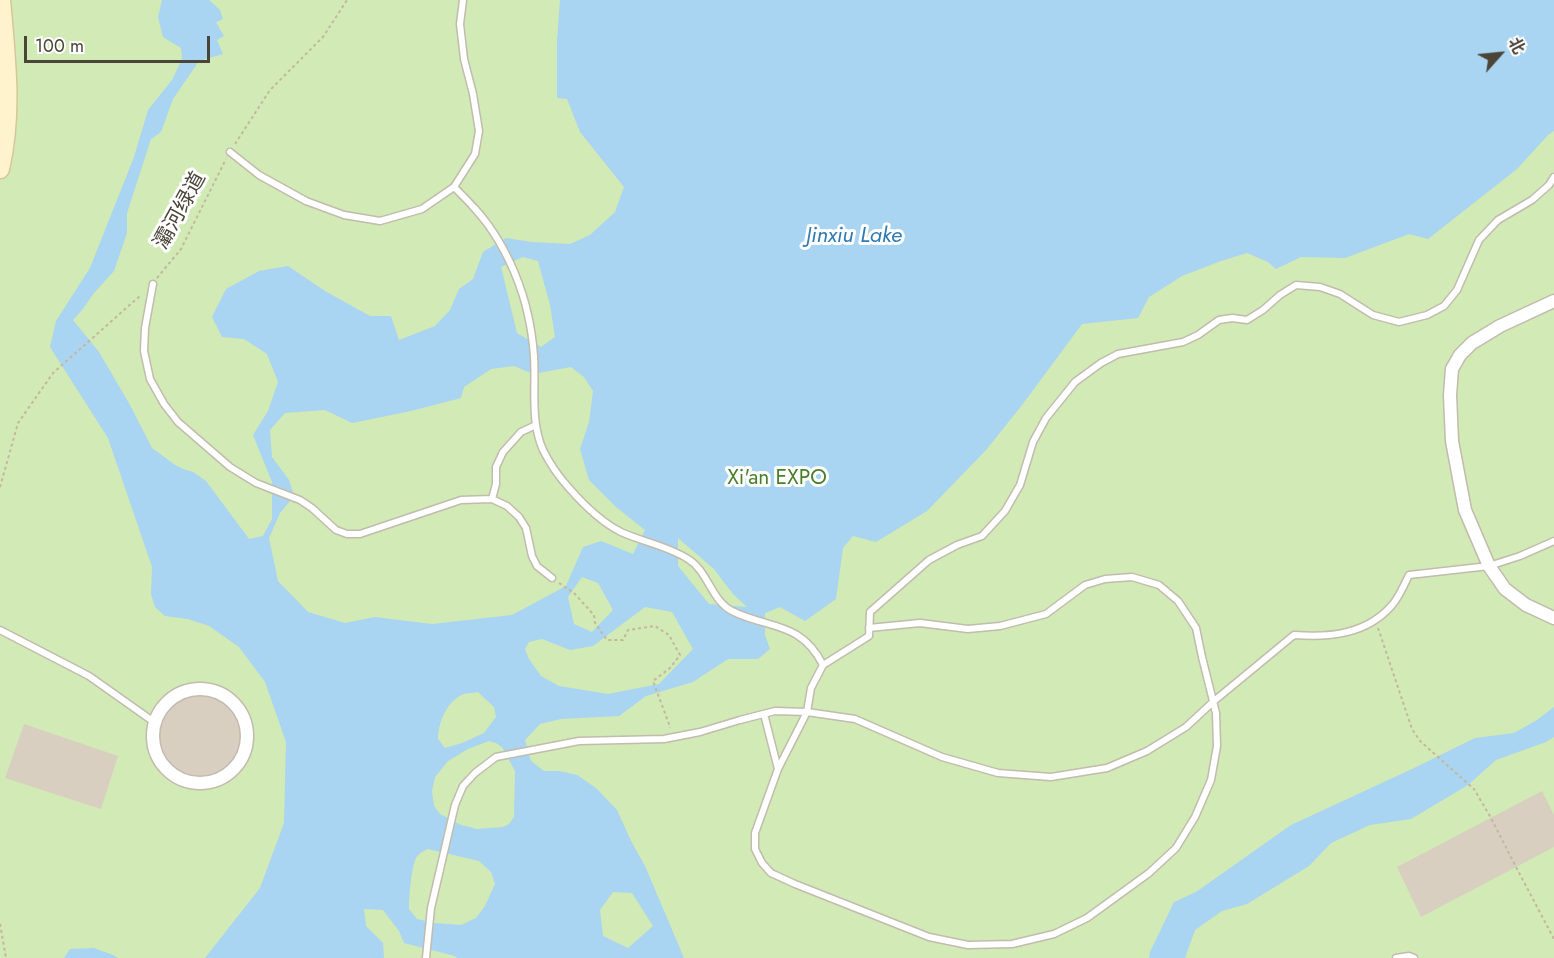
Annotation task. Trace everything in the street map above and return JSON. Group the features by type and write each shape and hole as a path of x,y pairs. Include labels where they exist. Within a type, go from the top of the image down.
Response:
{"street":[{"path":"0,170 9,98 1,0"},
{"path":"1554,301 1500,326 1473,343 1460,355 1452,369 1450,395 1452,441 1465,510 1489,566 1505,589 1526,605 1554,618"},
{"path":"200,688 215,691 229,699 239,710 245,723 247,738 244,753 236,768 223,778 208,783 192,783 176,778 164,768 155,754 152,738 154,722 161,708 172,697 200,688"}],"lane":[{"path":"230,152 259,175 306,201 344,215 380,221 422,209 454,187 475,154 479,131 462,48 460,24 463,0"},
{"path":"869,628 920,624 968,629 1000,626 1046,614 1085,585 1105,579 1132,577 1159,585 1178,601 1196,628 1214,701 1217,746 1210,780 1195,817 1176,848 1149,873 1087,918 1054,934 1012,944 968,945 929,937 771,873 762,863 755,849 755,833 778,769 807,712 811,688 822,664 869,636 869,628 870,612 929,560 957,545 982,536 1005,511 1020,485 1033,442 1046,418 1075,382 1101,363 1118,354 1183,342 1198,335 1219,320 1232,318 1247,320 1296,285 1320,287 1340,294 1373,315 1399,322 1427,315 1444,306 1457,290 1479,240 1498,220 1532,200 1549,185 1554,177"},
{"path":"454,187 494,232 519,283 529,316 534,356 536,425 543,449 555,470 594,513 618,531 689,559 701,571 713,592 730,610 779,626 794,634 810,645 822,664"},
{"path":"153,284 145,328 144,351 150,379 164,404 178,422 230,467 256,483 300,500 312,507 336,530 347,534 360,534 461,500 492,500 507,506 519,517 526,528 532,556 537,566 552,578"},
{"path":"492,500 496,484 496,467 503,452 520,432 536,425"},
{"path":"426,958 431,908 455,804 464,786 475,773 496,757 579,741 670,738 775,711 807,712 855,719 942,757 998,773 1051,777 1107,768 1147,751 1186,727 1294,635 1336,635 1355,630 1375,620 1392,605 1409,575 1489,566 1554,541"},
{"path":"0,630 89,676 154,722"},
{"path":"764,714 778,769"},
{"path":"1396,958 1409,956 1414,958"}],"path":[{"name":"灞河绿道","path":"0,487 18,423 53,373 153,284 181,249 230,152 270,90 323,37 347,0"},
{"path":"552,578 574,593 594,615 595,623 607,640 623,640 628,630 655,626 669,635 680,655 670,668 653,681 669,724 670,738"},
{"path":"1375,620 1412,729 1420,741 1474,789 1554,939"},
{"path":"0,924 6,958"}],"green space":[{"name":"Xi'an EXPO","path":"0,0 1554,0 1554,958 0,958"}],"water":[{"name":"Jinxiu Lake","path":"162,0 209,0 220,10 223,19 216,22 224,36 217,40 223,54 199,61 173,99 161,132 151,139 127,213 127,233 114,271 73,320 99,352 152,448 175,465 193,472 206,481 249,539 263,536 272,519 272,482 253,435 268,411 278,382 267,354 244,339 222,337 212,317 226,289 259,271 288,266 325,291 370,316 391,316 399,340 435,326 450,310 459,289 473,279 483,252 506,238 570,244 590,235 615,212 624,187 580,132 567,99 557,98 560,0 1554,0 1554,131 1517,169 1428,239 1409,234 1345,258 1301,257 1276,269 1268,262 1247,253 1182,276 1149,297 1138,318 1082,324 986,450 927,511 876,542 853,536 843,548 836,599 805,621 780,607 765,613 765,635 770,649 758,659 728,659 693,682 646,696 619,716 561,719 540,724 525,740 531,761 544,771 559,771 577,775 596,788 617,810 645,866 684,958 457,958 404,943 399,931 383,910 364,909 366,926 383,943 384,958 205,958 260,888 284,823 286,742 265,682 239,647 209,626 188,619 165,616 155,607 151,594 152,567 108,438 50,347 56,321 90,268 134,157 148,110 172,80 182,59 181,48 163,37 158,17","holes":["523,257 538,261 550,305 555,337 541,347 517,333 501,267","514,366 533,374 571,367 584,377 593,391 589,422 580,449 589,480 616,507 645,530 633,554 601,541 583,547 566,586 512,615 432,624 375,617 345,623 308,612 278,581 269,538 280,513 294,496 289,480 272,457 270,430 285,413 325,410 352,423 461,398 464,387 491,369","678,538 714,569 733,594 747,607 709,604 678,566","582,577 598,583 613,610 592,632 574,624 568,597","645,607 672,612 693,649 659,684 608,694 559,686 541,676 525,649 529,642 542,639 570,650 593,646","478,692 494,707 496,717 484,733 445,748 438,739 440,726 448,707 464,694","489,741 502,747 515,771 514,817 509,824 503,827 477,829 461,825 440,814 434,806 432,791 435,777 448,761 468,749","428,849 479,861 491,872 495,884 485,906 476,918 461,925 434,923 417,919 409,909 413,869 416,858","613,892 632,893 653,926 628,948 603,936 600,910"]},
{"path":"1554,707 1554,737 1546,742 1496,760 1468,785 1411,819 1370,825 1331,843 1309,866 1247,904 1222,911 1195,930 1185,958 1149,958 1174,902 1196,892 1291,825 1475,738 1514,733"},
{"path":"94,948 118,958 64,958 70,949"}],"building":[{"path":"201,693 225,700 237,712 244,736 237,760 225,772 201,779 177,772 165,760 158,736 165,712 177,700"},
{"path":"24,724 118,756 101,809 5,778"},
{"path":"1542,791 1554,815 1554,847 1421,917 1397,867"}]}
